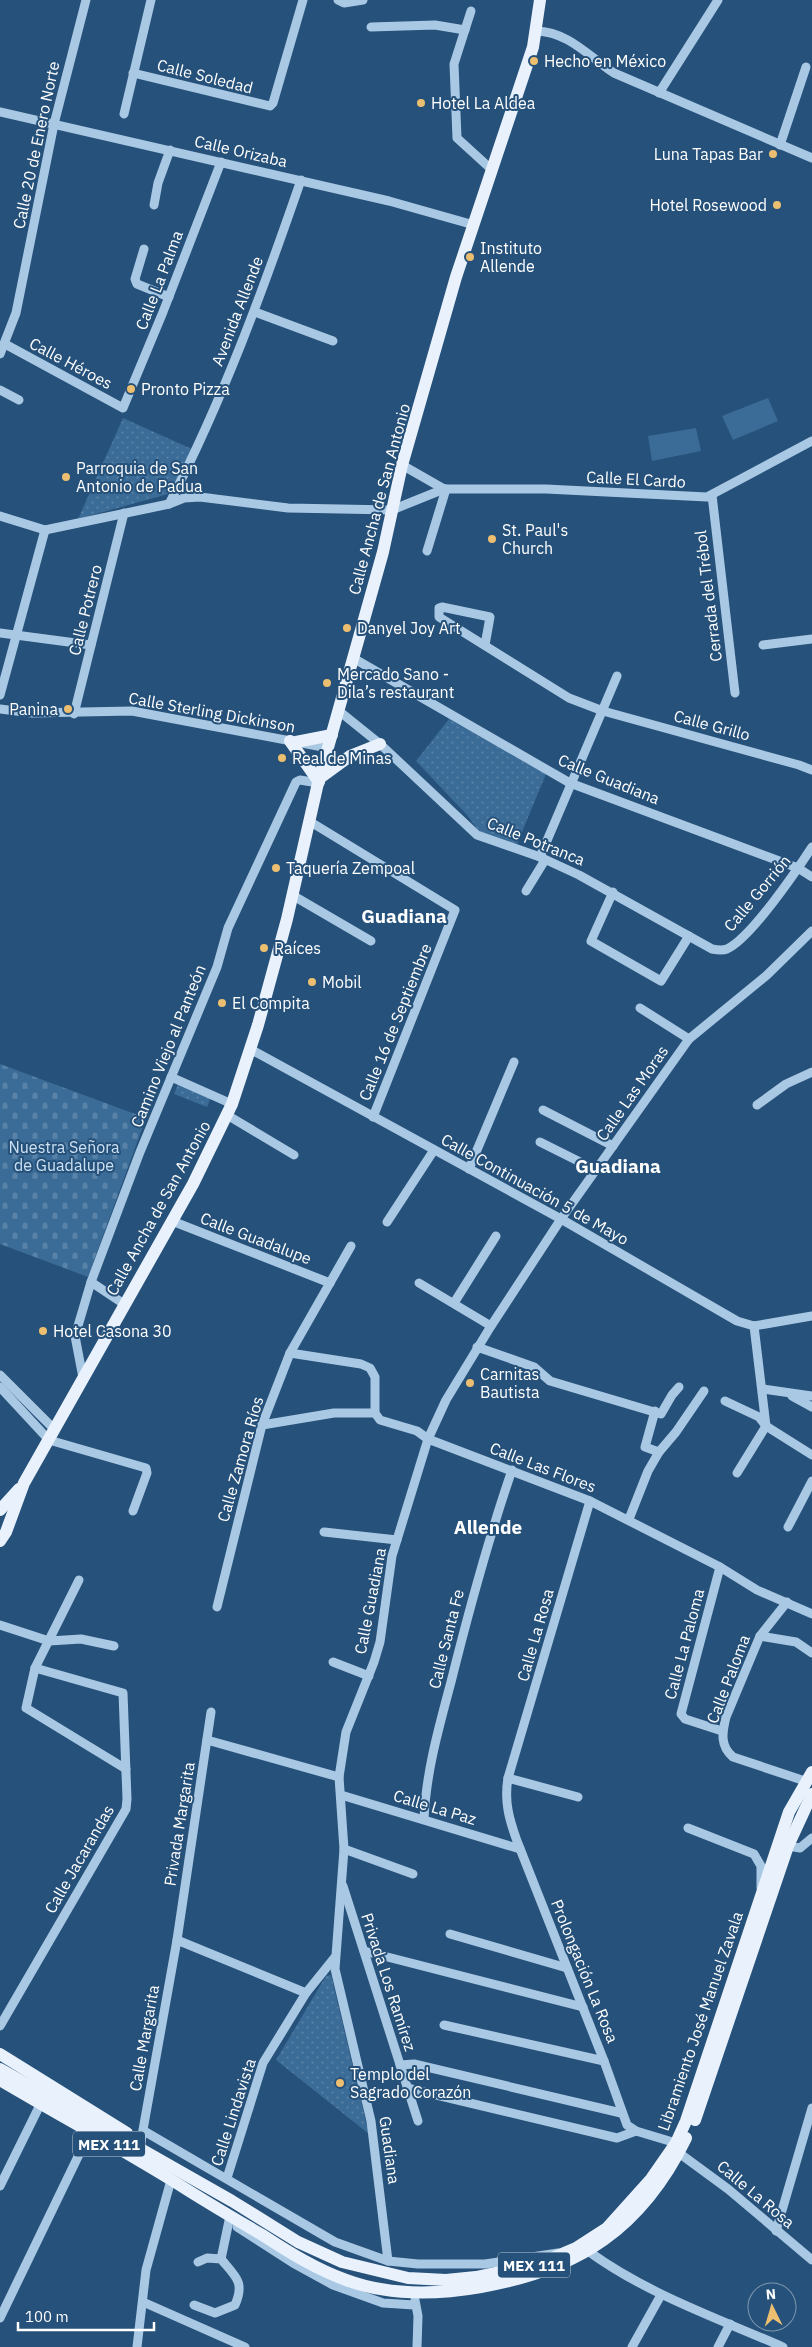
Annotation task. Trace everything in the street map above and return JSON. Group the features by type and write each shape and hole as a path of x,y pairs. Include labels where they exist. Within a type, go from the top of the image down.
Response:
{"main road":[{"name":"Calle Ancha de San Antonio","path":"24,1483 124,1304 194,1184 230,1109 250,1050 292,895 319,781 392,510 402,465 456,277 515,101 536,31 542,3"},
{"path":"332,735 293,742 319,781 350,756 380,744"},
{"path":"0,1510 24,1483"},
{"path":"0,1541 6,1532 24,1483"},
{"name":"Libramiento José Manuel Zavala","path":"0,2068 168,2174 229,2219 313,2266 355,2283 415,2300 440,2293 505,2283 552,2268 588,2251 614,2233 657,2189 677,2148 789,1812 809,1777"},
{"name":"Libramiento José Manuel Zavala","path":"0,2080 168,2174 298,2242 342,2262 376,2272 408,2278 446,2280 476,2277 538,2264 568,2252 608,2228 677,2148 694,2123 788,1846 812,1794"},
{"path":"0,2054 142,2136 168,2174"},
{"path":"0,2088 133,2164 168,2174"}],"street":[{"name":"Calle 20 de Enero Norte","path":"0,354 16,313 54,124 86,0"},
{"path":"124,114 151,0"},
{"name":"Calle Soledad","path":"134,73 270,106 273,103 302,0"},
{"path":"338,0 344,3 363,0"},
{"path":"659,93 718,0"},
{"path":"471,11 454,64 458,138 491,169"},
{"path":"371,28 435,25 465,30"},
{"path":"536,31 548,31 561,35 574,42 614,73 812,158"},
{"path":"780,145 806,67"},
{"name":"Calle Orizaba","path":"0,112 390,200 474,225"},
{"path":"154,205 158,183 170,150"},
{"name":"Calle La Palma","path":"123,408 169,297 220,162"},
{"name":"Avenida Allende","path":"169,504 194,456 255,312 301,180"},
{"path":"144,249 135,279 137,284 169,297"},
{"path":"255,312 333,341"},
{"name":"Calle Héroes","path":"5,344 123,408"},
{"path":"0,390 20,400"},
{"name":"Calle El Cardo","path":"392,510 445,489 546,489 690,498 712,496 812,441"},
{"path":"402,465 445,489 427,551"},
{"name":"Cerrada del Trébol","path":"712,496 735,692"},
{"path":"0,516 45,530 169,504 184,498 200,497 288,508 392,510"},
{"name":"Calle Potrero","path":"74,714 124,513"},
{"path":"0,695 45,530"},
{"name":"Calle Grillo","path":"486,645 490,617 442,606 439,608 440,617 569,698 603,711 799,764 812,770"},
{"path":"0,634 91,646"},
{"path":"763,645 812,639"},
{"name":"Calle Guadiana","path":"353,658 570,783 798,868 812,877"},
{"path":"526,891 542,858 570,783 617,676"},
{"name":"Calle Sterling Dickinson","path":"0,709 32,713 74,714 115,710 132,712 328,748"},
{"name":"Calle Potranca","path":"339,711 380,744 477,835 542,858 613,892 712,949 719,950"},
{"name":"Camino Viejo al Panteón","path":"82,1378 75,1336 91,1282 171,1077 217,967 228,928 296,782 300,780 319,781"},
{"name":"Calle 16 de Septiembre","path":"309,821 455,910 373,1117"},
{"name":"Calle Gorrión","path":"719,950 726,950 734,944 764,913 812,847"},
{"path":"613,892 591,941 661,981 689,936"},
{"path":"292,895 371,940"},
{"name":"Calle Las Moras","path":"491,1326 561,1219 689,1039 701,1027 768,975 812,931"},
{"path":"640,1008 689,1039"},
{"name":"Calle Continuación 5 de Mayo","path":"250,1050 561,1219 737,1321 754,1326"},
{"path":"469,1169 514,1062"},
{"path":"757,1105 786,1084 812,1072"},
{"path":"171,1077 230,1109 294,1155"},
{"path":"543,1110 613,1146"},
{"path":"540,1142 596,1170"},
{"path":"387,1222 434,1150"},
{"name":"Calle Guadalupe","path":"172,1221 330,1283"},
{"path":"454,1303 496,1236"},
{"name":"Calle Zamora Ríos","path":"217,1607 262,1425 290,1352 351,1246"},
{"path":"91,1282 124,1304"},
{"path":"419,1283 491,1326"},
{"path":"737,1472 766,1426 754,1326 812,1316"},
{"name":"Calle Guadiana","path":"335,1957 344,1849 339,1777 346,1732 369,1676 380,1642 387,1584 397,1540 428,1439 446,1400 491,1326"},
{"path":"478,1347 534,1367 550,1381 658,1413"},
{"path":"262,1425 334,1413 375,1413 375,1377 370,1368 361,1364 290,1352"},
{"path":"0,1375 52,1434"},
{"path":"0,1387 52,1434 146,1468 147,1473 133,1511"},
{"path":"659,1452 645,1447 658,1413 679,1387"},
{"path":"763,1389 812,1396"},
{"path":"629,1519 648,1470 704,1391"},
{"path":"787,1393 812,1407"},
{"path":"725,1401 759,1417 766,1426 812,1455"},
{"name":"Calle Las Flores","path":"375,1413 380,1420 417,1431 428,1439 590,1500 720,1567 757,1590 812,1614"},
{"name":"Calle Santa Fe","path":"424,1819 425,1797 432,1754 472,1597 512,1470"},
{"path":"788,1527 808,1498 812,1481"},
{"name":"Calle La Rosa","path":"508,1778 590,1500"},
{"path":"324,1532 397,1540"},
{"name":"Calle La Paloma","path":"720,1567 681,1714 684,1719 722,1731"},
{"path":"79,1580 35,1668 26,1708 126,1769"},
{"name":"Calle Paloma","path":"787,1602 760,1636 722,1731 723,1743 727,1752 734,1757 809,1777"},
{"path":"0,1625 48,1641 80,1638 114,1646"},
{"path":"760,1636 796,1642 812,1653"},
{"path":"332,1662 369,1676"},
{"name":"Calle Jacarandas","path":"0,2026 126,1809 123,1693 35,1668"},
{"name":"Privada Margarita","path":"177,1940 211,1712"},
{"path":"207,1740 339,1777"},
{"path":"508,1778 578,1797"},
{"name":"Prolongación La Rosa","path":"508,1778 506,1808 520,1849 604,2061 622,2113 627,2125 636,2131"},
{"name":"Calle La Paz","path":"340,1795 520,1849"},
{"path":"688,1828 754,1854 761,1866 761,1895"},
{"path":"788,1846 800,1848 812,1838"},
{"path":"344,1849 413,1874"},
{"name":"Privada Los Ramírez","path":"341,1881 418,2121"},
{"path":"450,1934 568,1968"},
{"path":"177,1940 306,1993"},
{"name":"Calle Margarita","path":"142,2136 177,1940"},
{"path":"364,1952 583,2007"},
{"name":"Calle Lindavista","path":"227,2178 263,2063 306,1993 335,1957"},
{"name":"Guadiana","path":"335,1957 335,1969 371,2121 388,2261"},
{"path":"444,2025 604,2061"},
{"path":"400,2065 414,2064 622,2113"},
{"path":"408,2088 617,2138 636,2131 677,2148"},
{"path":"776,2231 812,2108"},
{"path":"0,2186 38,2109"},
{"path":"142,2136 227,2178 335,2242 388,2261 418,2264 485,2264 523,2256 568,2252"},
{"path":"0,2318 87,2138"},
{"name":"Calle La Rosa","path":"677,2148 728,2188 812,2260"},
{"path":"137,2347 146,2270 168,2174"},
{"path":"221,2260 229,2219"},
{"path":"588,2251 611,2268 661,2295 783,2347"},
{"path":"194,2305 215,2313 235,2305 240,2293 240,2282 221,2260 207,2258 198,2262"},
{"path":"632,2347 661,2295"},
{"path":"415,2300 418,2316 417,2347"},
{"path":"143,2302 245,2347"},
{"path":"718,2347 730,2324"},
{"path":"219,2347 220,2336"}],"green space":[{"path":"768,398 778,421 733,440 722,416"},
{"path":"123,418 194,450 172,491 168,494 78,519"},
{"path":"696,428 701,451 652,461 648,436"},
{"path":"449,719 546,774 517,844 479,831 467,815 416,761"},
{"name":"Nuestra Señora de Guadalupe","path":"0,1064 146,1118 88,1277 0,1244"},
{"path":"178,1084 211,1097 207,1107 174,1094"},
{"path":"331,1975 369,2134 276,2060 326,1976"}],"place":[{"name":"Hecho en México","path":"534,61"},
{"name":"Hotel La Aldea","path":"421,103"},
{"name":"Luna Tapas Bar","path":"773,154"},
{"name":"Hotel Rosewood","path":"777,205"},
{"name":"Instituto Allende","path":"470,257"},
{"name":"Pronto Pizza","path":"131,389"},
{"name":"Parroquia de San Antonio de Padua","path":"66,477"},
{"name":"St. Paul's Church","path":"492,539"},
{"name":"Danyel Joy Art","path":"347,628"},
{"name":"Mercado Sano - Dila’s restaurant","path":"327,683"},
{"name":"Panina","path":"68,709"},
{"name":"Real de Minas","path":"282,758"},
{"name":"Taquería Zempoal","path":"276,868"},
{"name":"Raíces","path":"264,948"},
{"name":"Mobil","path":"312,982"},
{"name":"El Compita","path":"222,1003"},
{"name":"Hotel Casona 30","path":"43,1331"},
{"name":"Carnitas Bautista","path":"470,1383"},
{"name":"Templo del Sagrado Corazón","path":"340,2083"}],"district":[{"name":"Guadiana","path":"404,916"},
{"name":"Guadiana","path":"618,1166"},
{"name":"Allende","path":"488,1527"}]}
